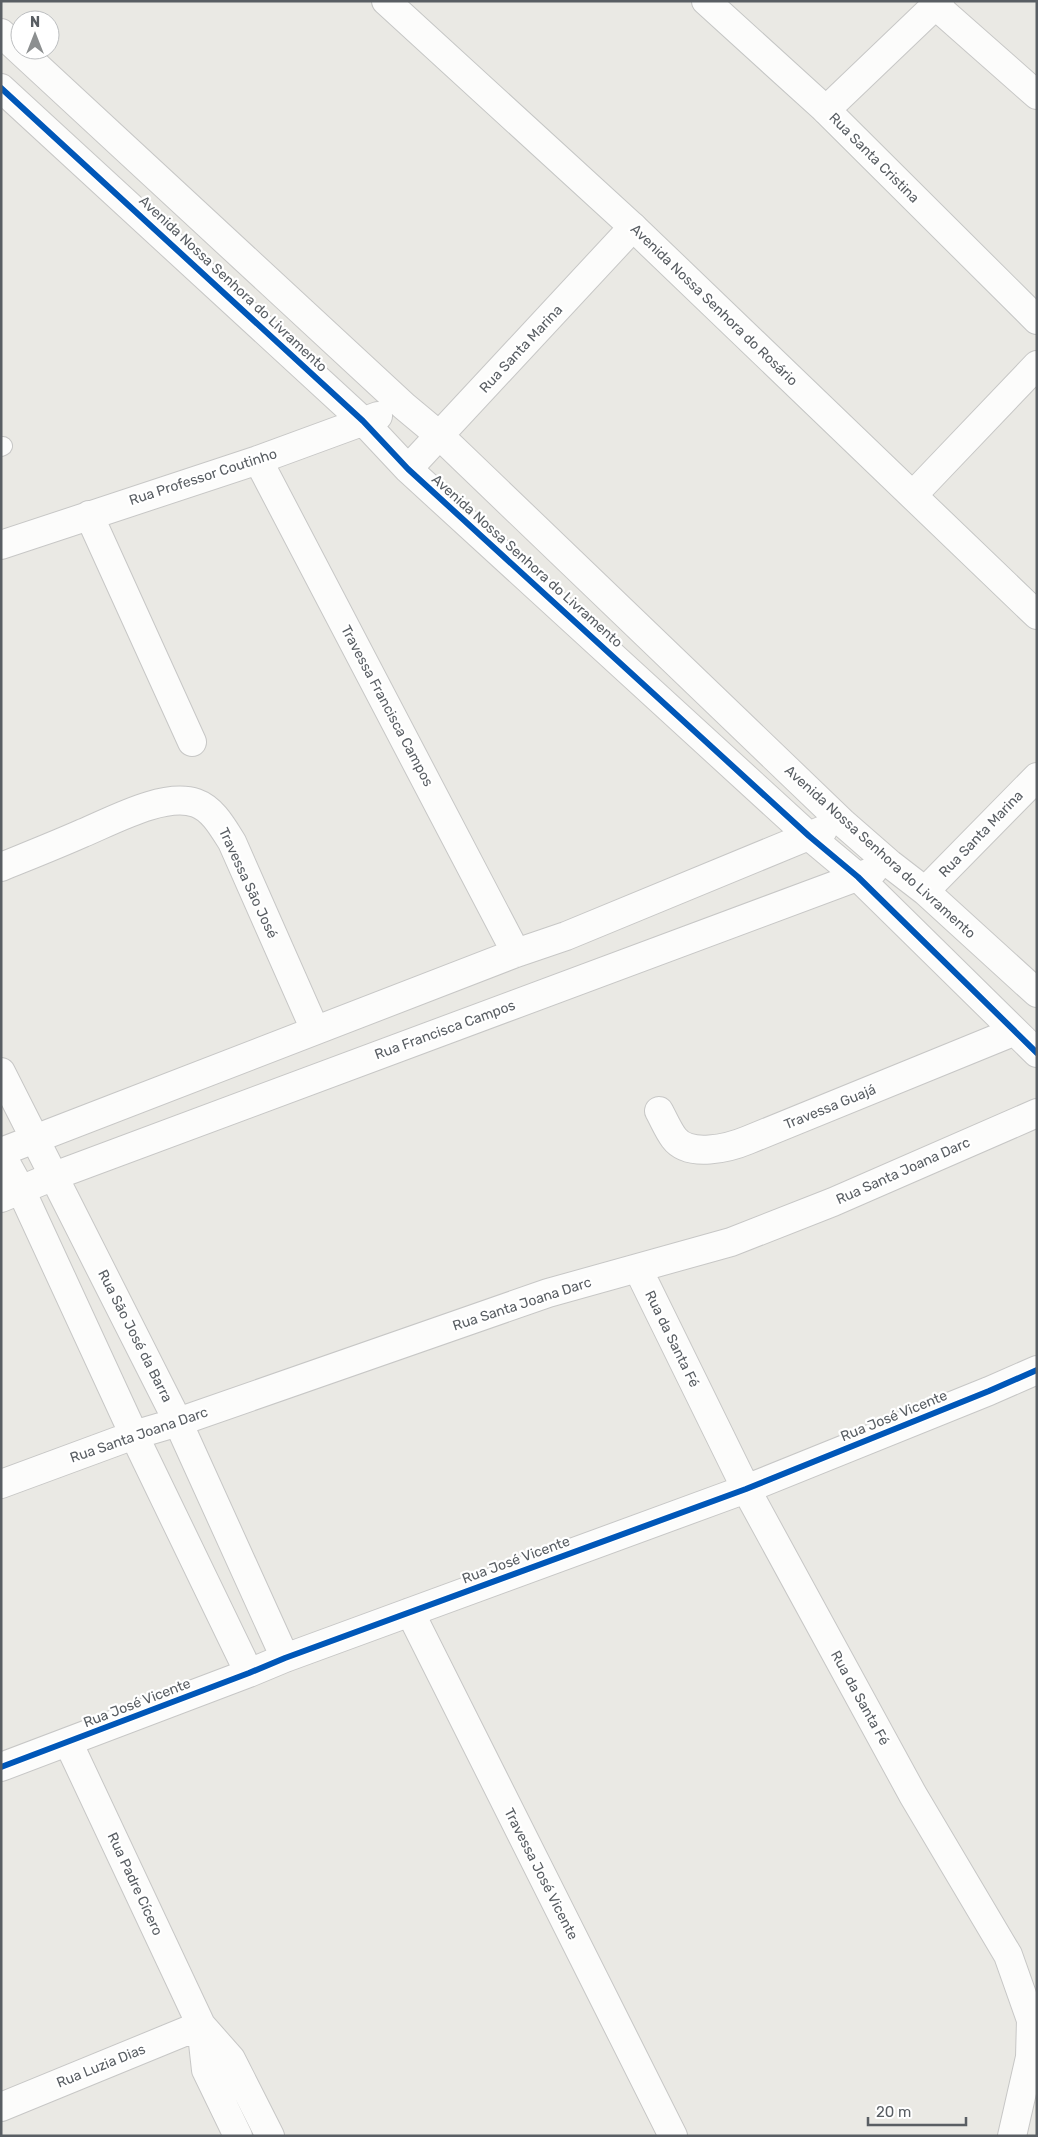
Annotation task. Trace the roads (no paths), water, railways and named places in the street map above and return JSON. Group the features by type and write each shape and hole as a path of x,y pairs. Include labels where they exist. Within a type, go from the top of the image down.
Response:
{"street":[{"name":"Avenida Nossa Senhora do Rosário","path":"386,1 633,227 1037,615"},
{"name":"Rua Santa Cristina","path":"706,1 826,110 1037,320"},
{"path":"826,110 938,3 1037,95"},
{"name":"Avenida Nossa Senhora do Livramento","path":"1,33 404,406 440,436 843,822 890,864 925,891 1037,993"},
{"name":"Avenida Nossa Senhora do Livramento","path":"1,88 363,421 408,469 809,836 858,877 1013,1032 1037,1053"},
{"name":"Rua Santa Marina","path":"408,469 633,227"},
{"path":"914,495 1037,364"},
{"name":"Rua Professor Coutinho","path":"1,545 258,460 404,406"},
{"name":"Travessa Francisca Campos","path":"258,460 516,953"},
{"path":"89,515 192,742"},
{"name":"Rua Santa Marina","path":"925,891 1037,777"},
{"name":"Travessa São José","path":"1,867 155,805 184,801 197,803 219,822 232,842 315,1030"},
{"path":"249,1674 134,1435 11,1194 1,1153 315,1030 516,953 566,936 843,822"},
{"name":"Rua Francisca Campos","path":"11,1194 54,1176 890,864"},
{"name":"Travessa Guajá","path":"659,1111 675,1139 683,1145 702,1150 723,1148 740,1144 1013,1032"},
{"name":"Rua São José da Barra","path":"1,1072 178,1422 285,1658"},
{"name":"Rua Santa Joana Darc","path":"1,1484 134,1435 178,1422 548,1293 731,1242 834,1202 1037,1113"},
{"name":"Rua da Santa Fé","path":"638,1269 746,1489 914,1795 1008,1956 1030,2020 1030,2057 1012,2136"},
{"name":"Rua José Vicente","path":"1,1767 249,1674 285,1658 746,1489 1037,1370"},
{"name":"Travessa José Vicente","path":"410,1612 673,2136"},
{"name":"Rua Padre Cícero","path":"68,1742 202,2025 231,2060 270,2136"},
{"name":"Rua Padre Cícero","path":"202,2025 206,2070 238,2136"},
{"name":"Rua Luzia Dias","path":"1,2107 202,2025"}]}
